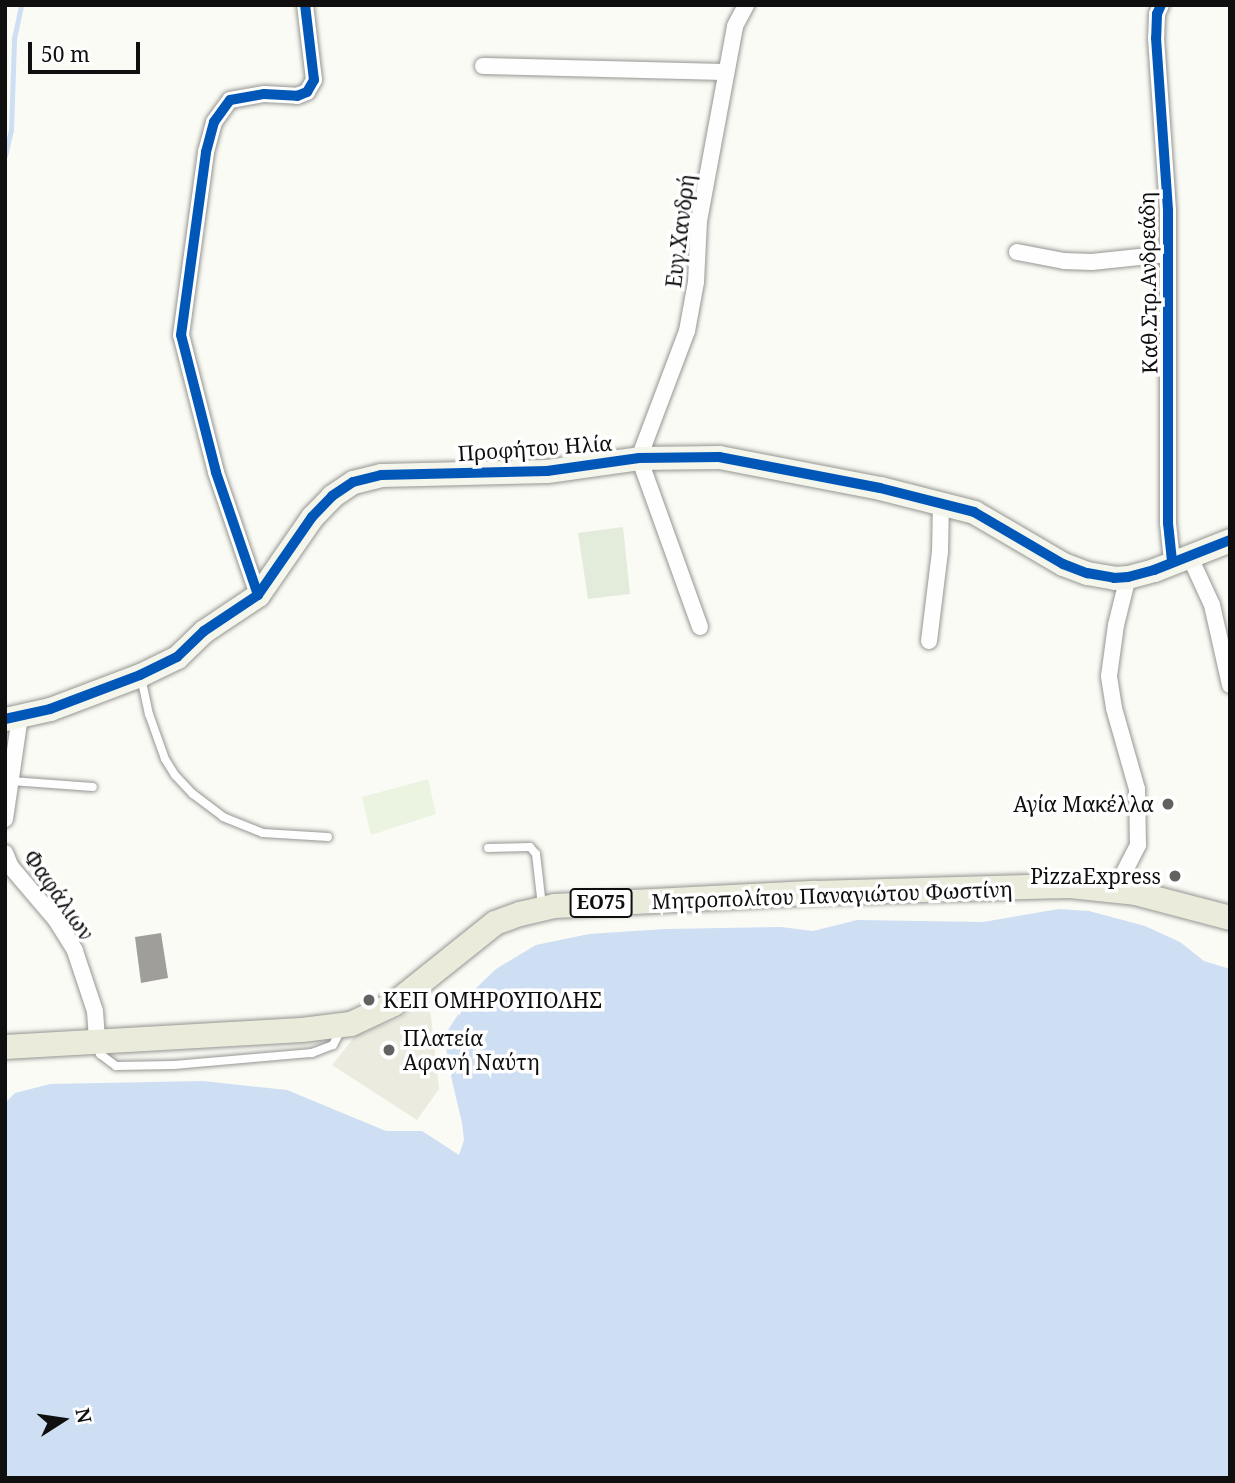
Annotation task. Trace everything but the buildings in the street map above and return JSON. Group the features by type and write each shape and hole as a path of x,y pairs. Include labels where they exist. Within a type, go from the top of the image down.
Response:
{"main road":[{"name":"Μητροπολίτου Παναγιώτου Φωστίνη","path":"5,1047 347,1013 386,995 490,913 541,897 817,882 1074,875 1230,906"},
{"name":"Μητροπολίτου Παναγιώτου Φωστίνη","path":"5,1036 97,1038 343,1025 365,1019 394,1004 495,923 543,908 816,893 1117,885 1230,918"}],"street":[{"path":"258,595 216,472 181,335 205,152 214,122 222,107 239,97 264,94 297,96 307,92 314,74 305,5"},
{"name":"Ευγ.Χανδρή","path":"639,457 687,331 696,282 699,221 735,26 746,5"},
{"name":"Καθ.Στρ.Ανδρεάδη","path":"1161,5 1157,13 1156,38 1168,254 1168,523 1181,559 1212,605 1230,685"},
{"path":"483,66 726,72"},
{"path":"1017,252 1064,261 1093,262 1168,254"},
{"path":"639,457 700,627"},
{"name":"Προφήτου Ηλία","path":"12,717 50,709 177,657 194,638 258,595 318,509 346,485 381,475 547,471 639,457 719,457 941,503 987,517 1024,544 1063,564 1087,573 1128,577 1230,540"},
{"path":"929,641 940,552 941,503"},
{"path":"1117,885 1138,845 1139,819 1137,789 1114,708 1110,677 1116,625 1128,577"},
{"path":"5,820 11,781 12,717"},
{"name":"Φαφάλιων","path":"5,853 11,867 56,920 75,951 95,1011 97,1038"}],"lane":[{"path":"140,674 149,714 165,759 175,775 193,793 223,817 263,833 328,837"},
{"path":"11,781 93,787"},
{"path":"488,848 524,846 534,851 541,897"}],"green space":[{"path":"623,527 630,594 588,599 578,533"},
{"path":"428,779 436,814 371,835 362,797"}],"shaded area":[{"name":"Πλατεία Αφανή Ναύτη","path":"429,999 439,1089 417,1120 332,1065 356,1035 398,1019"}],"water":[{"path":"1059,909 1089,911 1145,926 1180,942 1204,961 1230,969 1230,1478 5,1478 5,1103 15,1093 50,1084 203,1081 287,1090 386,1131 422,1131 459,1155 464,1140 447,1059 446,1033 474,990 496,969 536,945 589,934 665,929 781,927 813,931 857,920 983,922"}],"waterway":[{"path":"5,156 11,131 14,39 21,5"}],"cycle path":[{"path":"258,595 216,472 181,335 206,152 214,122 230,100 264,94 297,96 307,92 314,80 305,5"},
{"path":"1161,5 1157,14 1156,38 1168,211 1168,523 1172,562"},
{"path":"5,719 50,709 140,675 177,657 204,631 258,595 312,517 332,496 353,482 381,475 547,471 639,458 719,457 880,488 974,512 1063,564 1087,573 1114,578 1154,570 1230,540"}],"place":[{"name":"Αγία Μακέλλα","path":"1168,804"},
{"name":"PizzaExpress","path":"1175,876"},
{"name":"ΚΕΠ ΟΜΗΡΟΥΠΟΛΗΣ","path":"369,1000"},
{"name":"Πλατεία Αφανή Ναύτη","path":"389,1050"}]}
